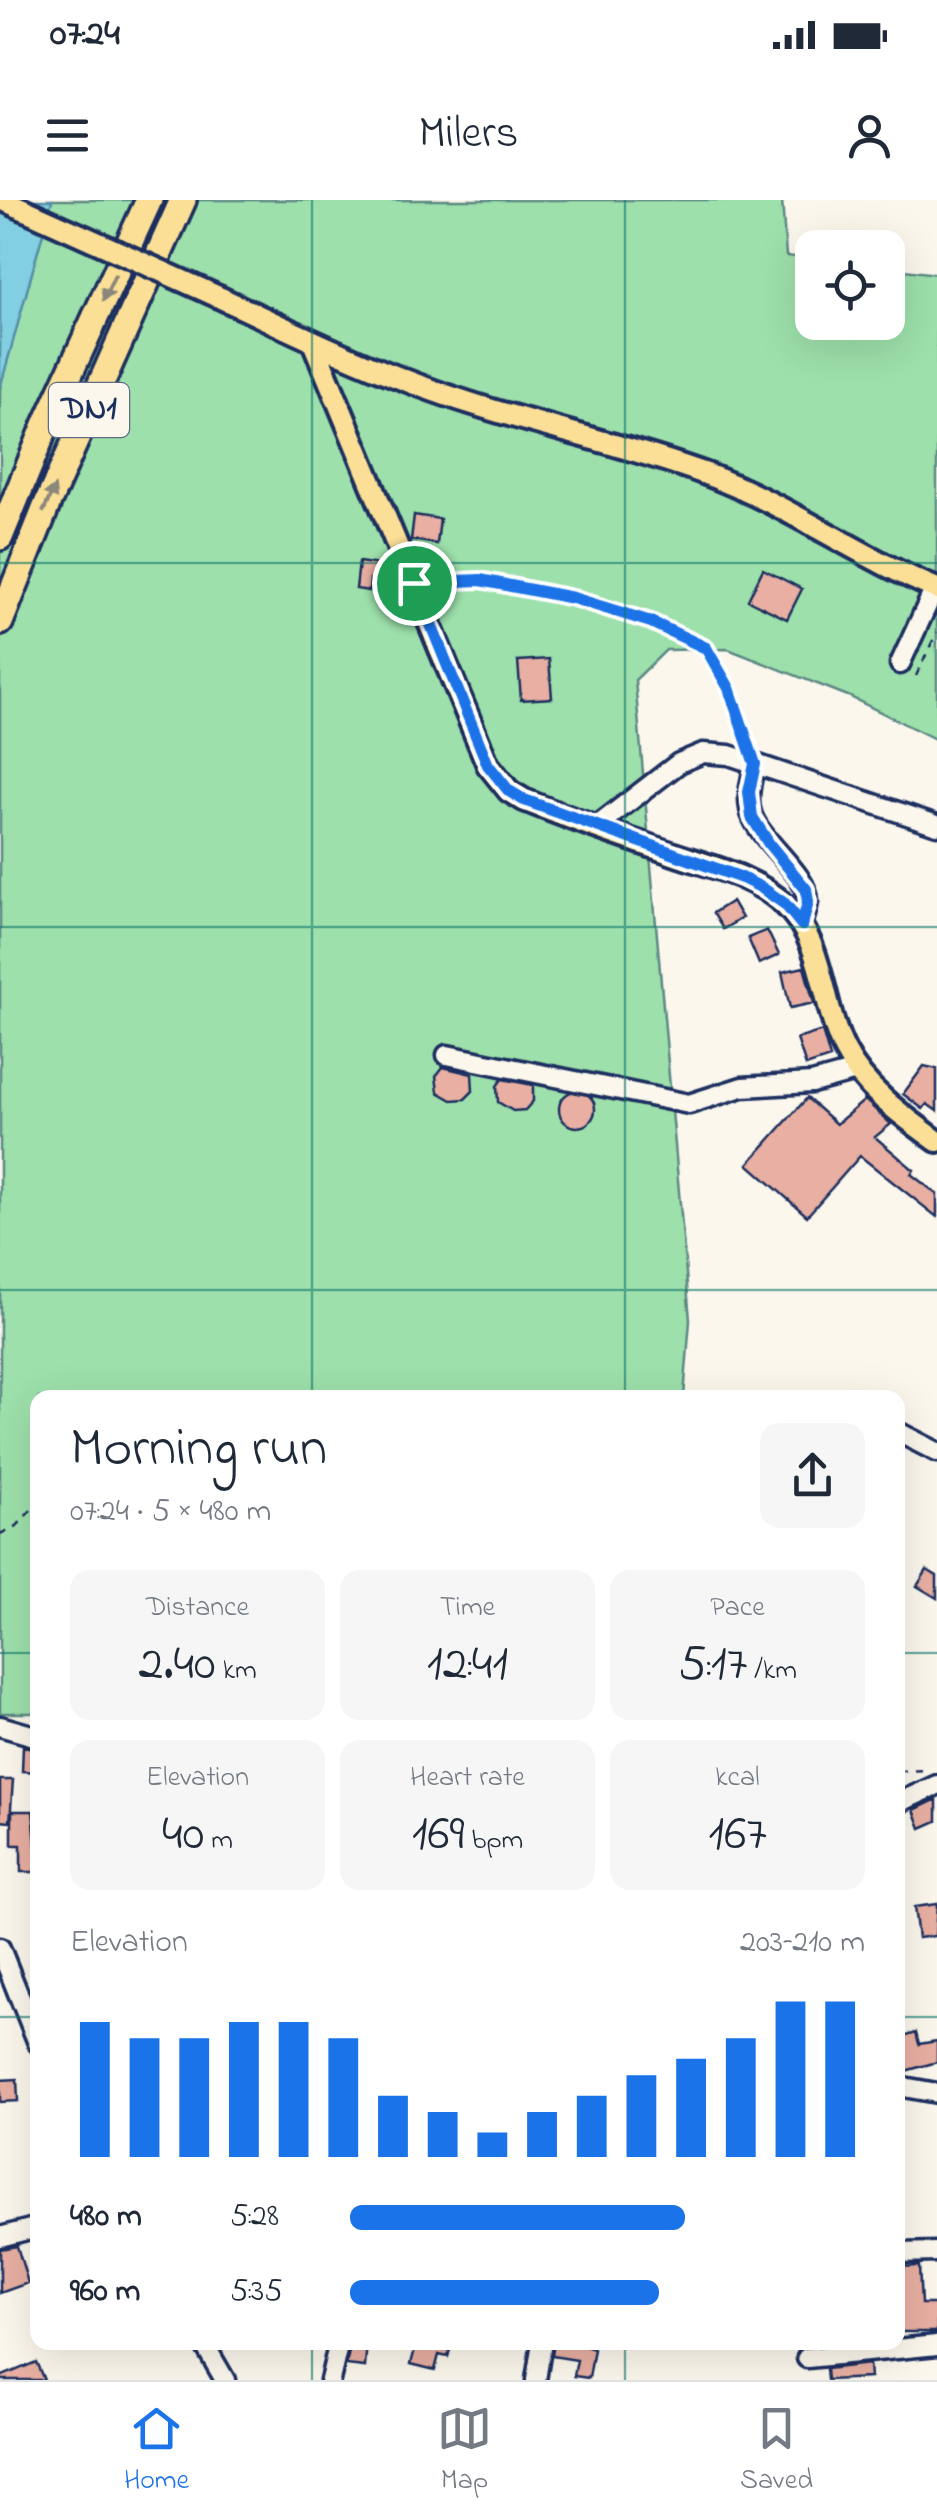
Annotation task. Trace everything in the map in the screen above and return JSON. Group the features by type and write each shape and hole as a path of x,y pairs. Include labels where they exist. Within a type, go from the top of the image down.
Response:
{"highway":[{"name":"DN1","path":"0,537 46,425 150,200"},
{"name":"DN1","path":"0,622 48,502 183,200"}],"main road":[{"path":"4,200 400,378 706,474 787,510 885,566 936,589"},
{"path":"313,342 488,765 498,779 524,800 742,878 785,904 802,925 812,948 838,1036 856,1071 937,1141"}],"street":[{"path":"900,664 936,589"},
{"path":"596,827 679,763 703,753 729,755 937,825"},
{"path":"755,764 749,792 752,817 806,889 808,902 802,925"},
{"path":"447,1055 689,1104 742,1088 812,1083 856,1071"},
{"path":"905,1436 937,1452"},
{"path":"0,1726 30,1735"},
{"path":"905,1801 937,1785"},
{"path":"0,1948 30,2023"},
{"path":"905,2087 937,2093"},
{"path":"0,2237 30,2229"},
{"path":"905,2253 937,2252"},
{"path":"905,2348 937,2345"},
{"path":"208,2350 225,2380"},
{"path":"330,2380 336,2350"},
{"path":"536,2380 541,2350"},
{"path":"807,2358 887,2350"}],"path":[{"path":"414,583 480,580 573,598 651,622 706,648 729,688 755,764"},
{"path":"916,676 937,632"},
{"path":"0,1534 17,1526 30,1511"},
{"path":"905,1771 937,1769"}],"green space":[{"path":"52,200 782,200 786,256 795,257 795,340 905,340 905,270 937,274 937,740 848,696 728,649 666,650 635,680 690,1320 685,1390 30,1390 30,1713 0,1713 0,388"}],"water":[{"path":"0,200 52,200 0,388"}],"building":[{"path":"414,515 440,519 437,544 411,540"},
{"path":"359,562 386,566 384,581 370,579 369,591 356,589"},
{"path":"763,569 802,589 787,619 748,600"},
{"path":"549,659 552,698 521,700 518,661"},
{"path":"732,901 742,918 723,929 713,913"},
{"path":"767,930 779,955 759,964 748,938"},
{"path":"804,967 814,1003 790,1008 782,972"},
{"path":"822,1031 830,1058 806,1066 797,1039"},
{"path":"924,1066 937,1069 937,1111 927,1104 923,1109 903,1094"},
{"path":"443,1067 472,1074 473,1091 465,1099 452,1100 438,1092 436,1076"},
{"path":"502,1079 533,1085 533,1101 525,1110 513,1111 498,1102 497,1086"},
{"path":"577,1091 589,1097 595,1109 589,1121 577,1127 565,1121 559,1109 565,1097"},
{"path":"807,1098 836,1124 865,1100 891,1124 875,1137 937,1194 937,1217 860,1156 807,1216 748,1164"},
{"path":"927,1570 937,1576 937,1598 917,1586"},
{"path":"23,1746 30,1747 30,1772 22,1771"},
{"path":"0,1780 13,1780 10,1822 0,1821"},
{"path":"937,1799 937,1821 921,1828 914,1810"},
{"path":"12,1811 30,1811 30,1872 21,1872 21,1845 12,1845"},
{"path":"937,1904 935,1936 918,1938 914,1907"},
{"path":"916,2032 919,2044 937,2041 937,2062 905,2071 905,2036"},
{"path":"17,2079 18,2101 0,2102 0,2080"},
{"path":"17,2246 28,2283 0,2293 0,2249"},
{"path":"919,2266 921,2304 937,2304 937,2332 905,2332 905,2267"},
{"path":"349,2350 366,2350 365,2367 346,2365"},
{"path":"415,2350 450,2350 448,2357 439,2355 435,2370 411,2364"},
{"path":"553,2350 594,2350 589,2378 574,2376 577,2360 552,2356"},
{"path":"36,2362 44,2380 0,2380 0,2377"},
{"path":"869,2364 870,2378 827,2380 826,2369"}],"route":[{"path":"480,580 573,598 651,622 706,648 729,688 755,764 749,792 752,817 806,889 808,902 802,925 785,904 742,878 596,827 509,791 488,765 414,583 480,580"}]}
